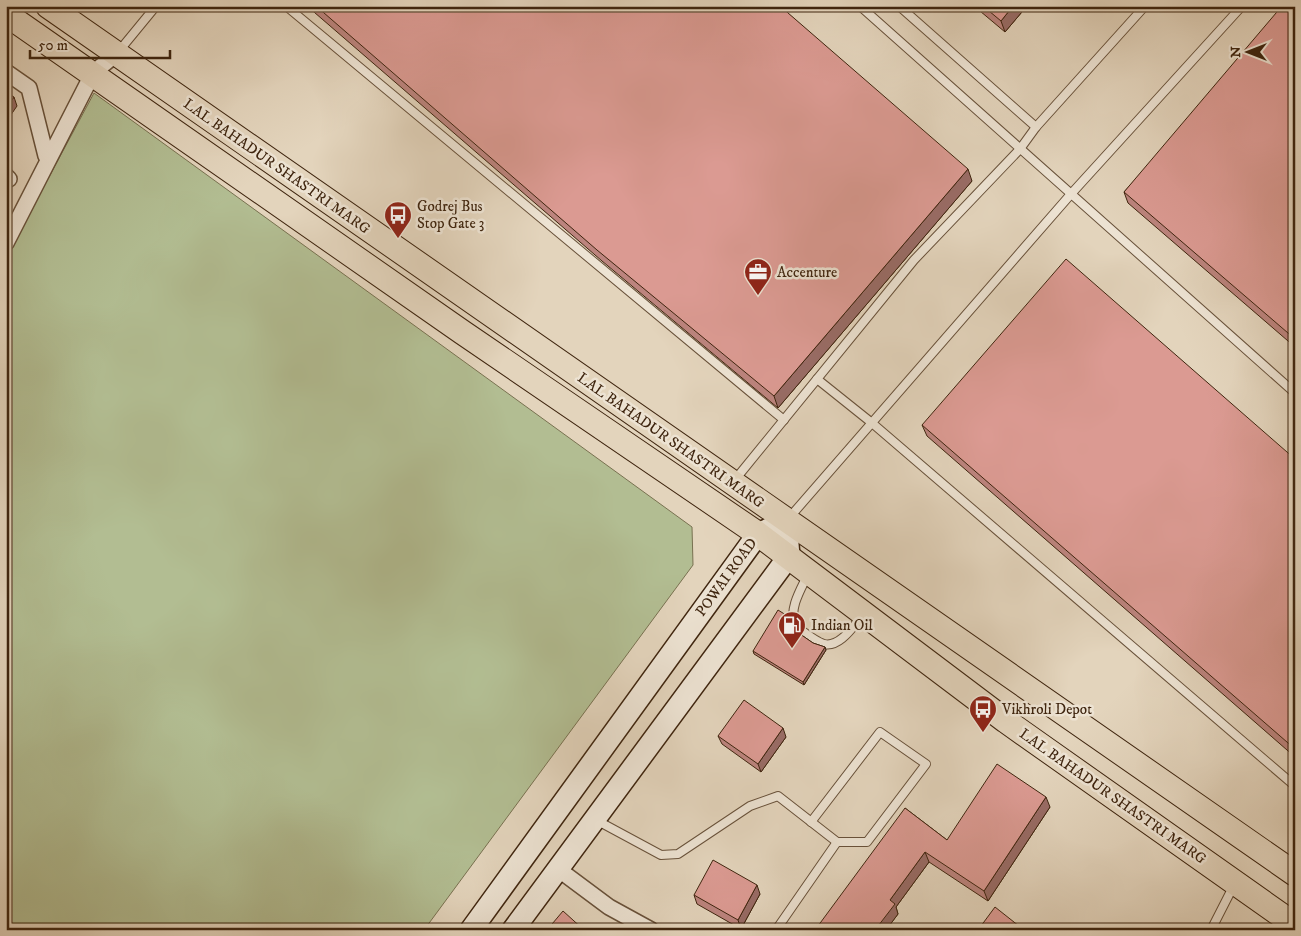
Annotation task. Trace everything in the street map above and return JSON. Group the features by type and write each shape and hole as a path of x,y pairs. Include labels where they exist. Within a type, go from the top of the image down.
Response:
{"main road":[{"name":"LAL BAHADUR SHASTRI MARG","path":"48,6 1295,874"},
{"name":"LAL BAHADUR SHASTRI MARG","path":"6,14 454,327 758,534 1006,721 1295,925"},
{"name":"POWAI ROAD","path":"471,930 758,534 786,521"},
{"path":"513,930 789,556 786,521"},
{"path":"1006,721 1028,689"}],"street":[{"path":"6,243 93,73 116,54"},
{"path":"6,72 29,88 46,156"},
{"path":"558,870 609,907 651,930"}],"lane":[{"path":"116,54 156,6"},
{"path":"286,6 784,420"},
{"path":"860,6 1295,393"},
{"path":"899,6 1036,127"},
{"path":"733,483 914,260 1020,149 1036,127 1145,6"},
{"path":"786,521 1072,194 1242,6"},
{"path":"817,379 872,423 1295,786"},
{"path":"809,572 793,606 792,616 794,625 823,644 833,644 864,614"},
{"path":"594,819 661,855 678,854 750,806 778,796 810,822 837,842 868,842 926,764 880,732 810,822"},
{"path":"776,930 837,842"},
{"path":"1211,930 1235,882"}],"green space":[{"path":"94,93 692,527 693,565 424,930 6,930 6,257"}],"building":[{"name":"Accenture","path":"316,6 780,6 968,169 774,396 597,250"},
{"path":"983,6 1013,6 1001,21"},
{"path":"1282,6 1295,6 1295,339 1124,192"},
{"path":"6,92 14,97 6,108"},
{"path":"1066,259 1295,459 1295,749 922,425"},
{"name":"Indian Oil","path":"778,610 786,615 790,627 813,643 825,647 803,682 753,651"},
{"path":"744,700 783,728 758,764 718,736"},
{"path":"997,764 1046,797 984,891 925,852 890,900 895,904 875,930 815,930 905,808 947,840"},
{"path":"713,860 757,885 738,920 694,895"},
{"path":"995,907 1024,930 978,930"},
{"path":"563,911 584,930 547,930"}],"place":[{"name":"Godrej Bus Stop Gate 3","path":"398,239"},
{"name":"Accenture","path":"758,296"},
{"name":"Indian Oil","path":"792,649"},
{"name":"Vikhroli Depot","path":"983,733"}]}
